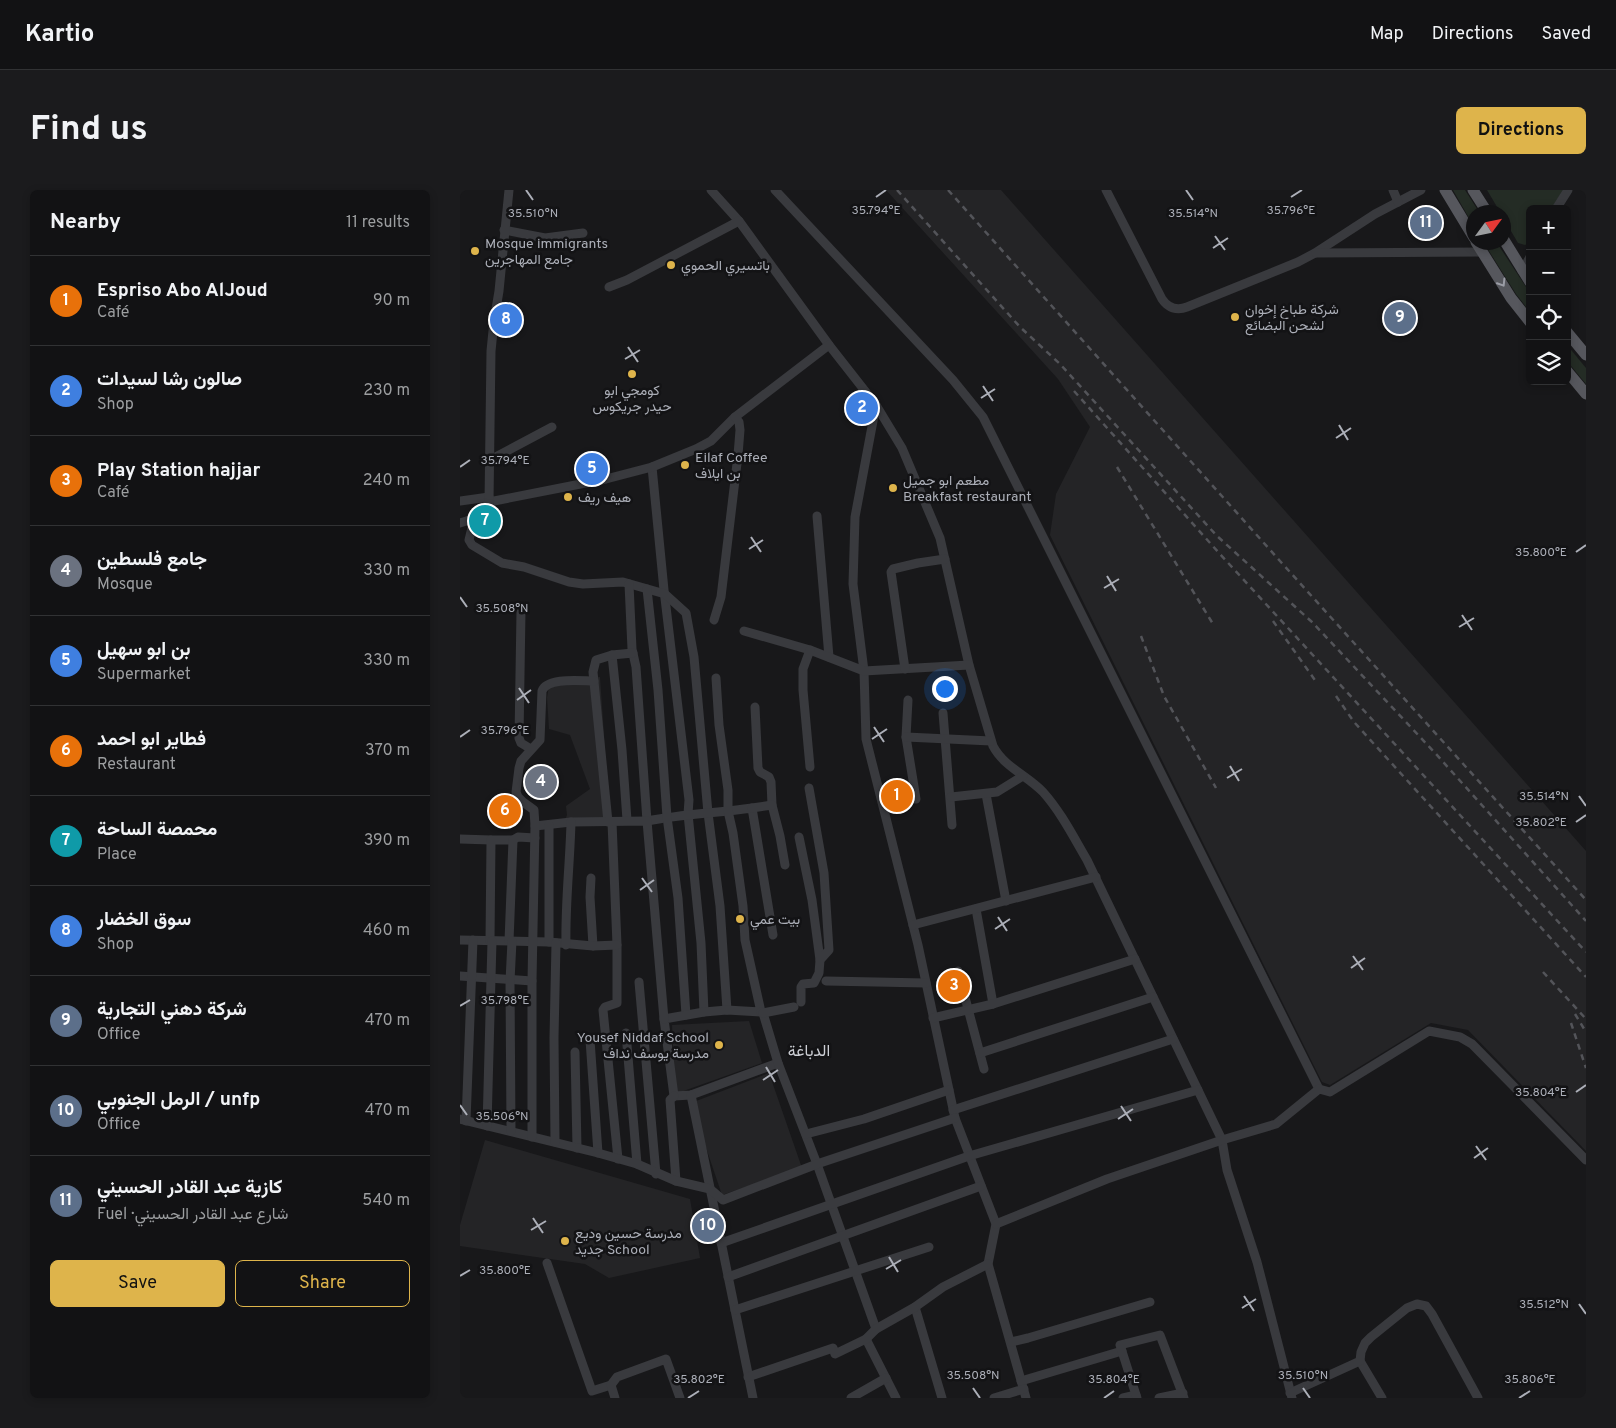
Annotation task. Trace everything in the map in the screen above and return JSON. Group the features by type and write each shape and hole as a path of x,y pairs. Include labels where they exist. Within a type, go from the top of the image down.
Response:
{"main road":[{"path":"1445,190 1466,225"},
{"path":"1473,190 1483,205"},
{"path":"1481,250 1511,298 1526,317"},
{"path":"1510,250 1526,276"},
{"path":"1571,337 1586,355"},
{"path":"1571,376 1586,394"}],"street":[{"path":"460,523 474,519 485,508 489,500 491,351 509,190"},
{"path":"711,190 739,221 829,345 876,405 902,448 940,538 969,665 991,741 1000,758 1038,787 1050,800 1096,876 1222,1140 1227,1170 1257,1262 1291,1395 1360,1361"},
{"path":"775,190 953,380 982,417 1319,1089 1330,1092 1429,1031 1460,1037 1472,1044 1586,1160"},
{"path":"1106,190 1162,299 1167,306 1175,309 1187,307 1298,262 1316,253 1375,214 1421,190"},
{"path":"1393,190 1398,202"},
{"path":"1559,205 1568,190"},
{"path":"609,287 627,280 739,221"},
{"path":"504,230 545,238 583,233"},
{"path":"1316,253 1466,247"},
{"path":"1522,271 1526,264"},
{"path":"460,501 489,500 606,480 652,467 711,441 735,417 829,345"},
{"path":"876,405 855,518 852,584 864,671 866,738 913,925 954,1114 996,1224 988,1264 1024,1389"},
{"path":"714,620 720,597 738,455 740,430 739,422 735,417"},
{"path":"490,460 552,427"},
{"path":"652,467 689,800 688,814 701,943 704,1012"},
{"path":"817,516 829,657"},
{"path":"474,519 469,540 472,545 502,563 524,567 569,582 583,584 623,582 665,594 686,613 694,657 708,813 720,906 727,1010"},
{"path":"905,669 891,572 893,569 945,559"},
{"path":"628,584 664,1019 674,1096"},
{"path":"647,589 658,690 667,817 678,898 686,1015"},
{"path":"521,611 519,738 521,743 531,749"},
{"path":"744,632 810,650 864,671 969,665"},
{"path":"810,650 803,669 803,690 810,766"},
{"path":"618,1159 603,1010 605,1007 617,1003 617,945 610,822 593,672 596,660 612,654 633,652"},
{"path":"612,654 627,820"},
{"path":"716,678 719,725 725,757 728,790 728,811 734,834 743,906 745,940 762,1012 778,1063 832,1204 876,1330"},
{"path":"532,1137 532,981 535,826 534,810 518,797 516,792 519,768 521,762 540,740 542,691 544,686 561,681 594,681"},
{"path":"908,700 906,737 916,799"},
{"path":"755,707 758,768 760,772 770,779 772,786 772,805 780,836 784,864"},
{"path":"943,713 952,824"},
{"path":"906,737 991,741"},
{"path":"951,797 997,792 1023,776"},
{"path":"809,788 824,873 829,941 829,950 820,960"},
{"path":"986,794 1006,901"},
{"path":"535,826 571,822 648,820 772,805"},
{"path":"752,808 773,935"},
{"path":"566,945 565,921 570,864 571,822"},
{"path":"550,825 555,1142"},
{"path":"460,840 514,840 518,836 534,838"},
{"path":"664,1019 727,1010 762,1012 797,1004 803,984 814,983 819,973 820,960 812,900 799,837"},
{"path":"487,1126 492,840"},
{"path":"511,1131 510,941 514,840"},
{"path":"913,925 1096,876"},
{"path":"591,878 590,897 593,946"},
{"path":"976,908 993,1004"},
{"path":"460,940 553,942 566,945 593,946 617,945"},
{"path":"473,940 463,1120 636,1164 676,1181 710,1189 723,1200 954,1114 1174,1039"},
{"path":"933,1018 993,1004 1135,959"},
{"path":"958,970 984,1070"},
{"path":"460,976 510,981 532,981"},
{"path":"826,981 926,983"},
{"path":"639,982 656,1174"},
{"path":"980,1053 1153,997"},
{"path":"626,1033 636,1164"},
{"path":"590,1040 598,1153"},
{"path":"575,1052 576,1148"},
{"path":"676,1181 670,1100 674,1096 691,1095 778,1063"},
{"path":"996,1224 1107,1179 1276,1124 1319,1089"},
{"path":"806,1134 864,1119 949,1090"},
{"path":"721,1243 969,1156 1198,1090"},
{"path":"691,1095 753,1398"},
{"path":"728,1277 980,1186"},
{"path":"735,1310 929,1247"},
{"path":"548,1263 592,1390 612,1385 617,1377 666,1360 680,1398"},
{"path":"748,1377 833,1348 835,1354 866,1339 876,1330 943,1287 988,1264"},
{"path":"1011,1342 1150,1302"},
{"path":"1382,1398 1360,1361 1361,1352 1365,1343 1407,1308 1417,1304 1426,1306 1432,1314 1478,1398"},
{"path":"914,1307 942,1398"},
{"path":"1123,1398 1137,1396 1120,1345 1160,1335 1183,1396 1159,1398"},
{"path":"866,1339 896,1398"},
{"path":"994,1398 1024,1389 1122,1351"},
{"path":"851,1398 886,1378"},
{"path":"612,1385 615,1398"}],"shaded area":[{"path":"886,190 1001,190 1586,851 1586,1151 1468,1030 1431,1023 1330,1085 1322,1082 1050,535 1056,494 1090,427 1058,379"},
{"path":"1453,190 1465,190 1475,205 1466,205 1466,213"},
{"path":"1487,190 1563,190 1554,205 1526,205 1525,245 1518,243 1511,231 1511,205 1496,205"},
{"path":"1488,250 1502,250 1526,287 1526,307"},
{"path":"1571,350 1586,368 1586,384 1571,366"},
{"path":"600,677 610,822 565,821 567,815 566,806 590,789 570,735 549,729 547,698 550,680"},
{"path":"749,1021 762,1063 675,1094 672,1025"},
{"path":"769,1073 802,1168 722,1195 691,1103"},
{"path":"485,1140 690,1199 700,1258 609,1278 585,1264 460,1246 460,1225"}],"railway":[{"path":"897,190 1020,327 1060,364 1217,536 1312,622 1436,754 1586,921"},
{"path":"948,190 1586,900"},
{"path":"1074,391 1219,553 1586,952"},
{"path":"1117,467 1213,624"},
{"path":"1273,621 1317,683"},
{"path":"1141,636 1164,696 1216,788"},
{"path":"1336,696 1354,722 1586,977"},
{"path":"1543,972 1586,1019"},
{"path":"1575,1014 1586,1032"},
{"path":"1571,1023 1586,1068"}],"place":[{"name":"كازية عبد القادر الحسيني","path":"1426,223"},
{"name":"Mosque immigrants جامع المهاجرين","path":"475,251"},
{"name":"باتسيري الحموي","path":"671,265"},
{"name":"شركة طباخ إخوان لشحن البضائع","path":"1235,317"},
{"name":"شركة دهني التجارية","path":"1400,318"},
{"name":"سوق الخضار","path":"506,320"},
{"name":"كومجي ابو حيدر جريكوس","path":"632,374"},
{"name":"صالون رشا لسيدات","path":"862,408"},
{"name":"Eilaf Coffee بن ايلاف","path":"685,465"},
{"name":"بن ابو سهيل","path":"592,469"},
{"name":"مطعم ابو جميل Breakfast restaurant","path":"893,488"},
{"name":"هيف ريف","path":"568,497"},
{"name":"محمصة الساحة","path":"485,521"},
{"name":"جامع فلسطين","path":"541,782"},
{"name":"Espriso Abo AlJoud","path":"897,796"},
{"name":"فطاير ابو احمد","path":"505,811"},
{"name":"بيت عمي","path":"740,919"},
{"name":"Play Station hajjar","path":"954,986"},
{"name":"Yousef Niddaf School مدرسة يوسف نداف","path":"719,1045"},
{"name":"الرمل الجنوبي / unfp","path":"708,1226"},
{"name":"مدرسة حسين وديع جديد School","path":"565,1241"}],"district":[{"name":"الدباغة","path":"809,1050"}]}
